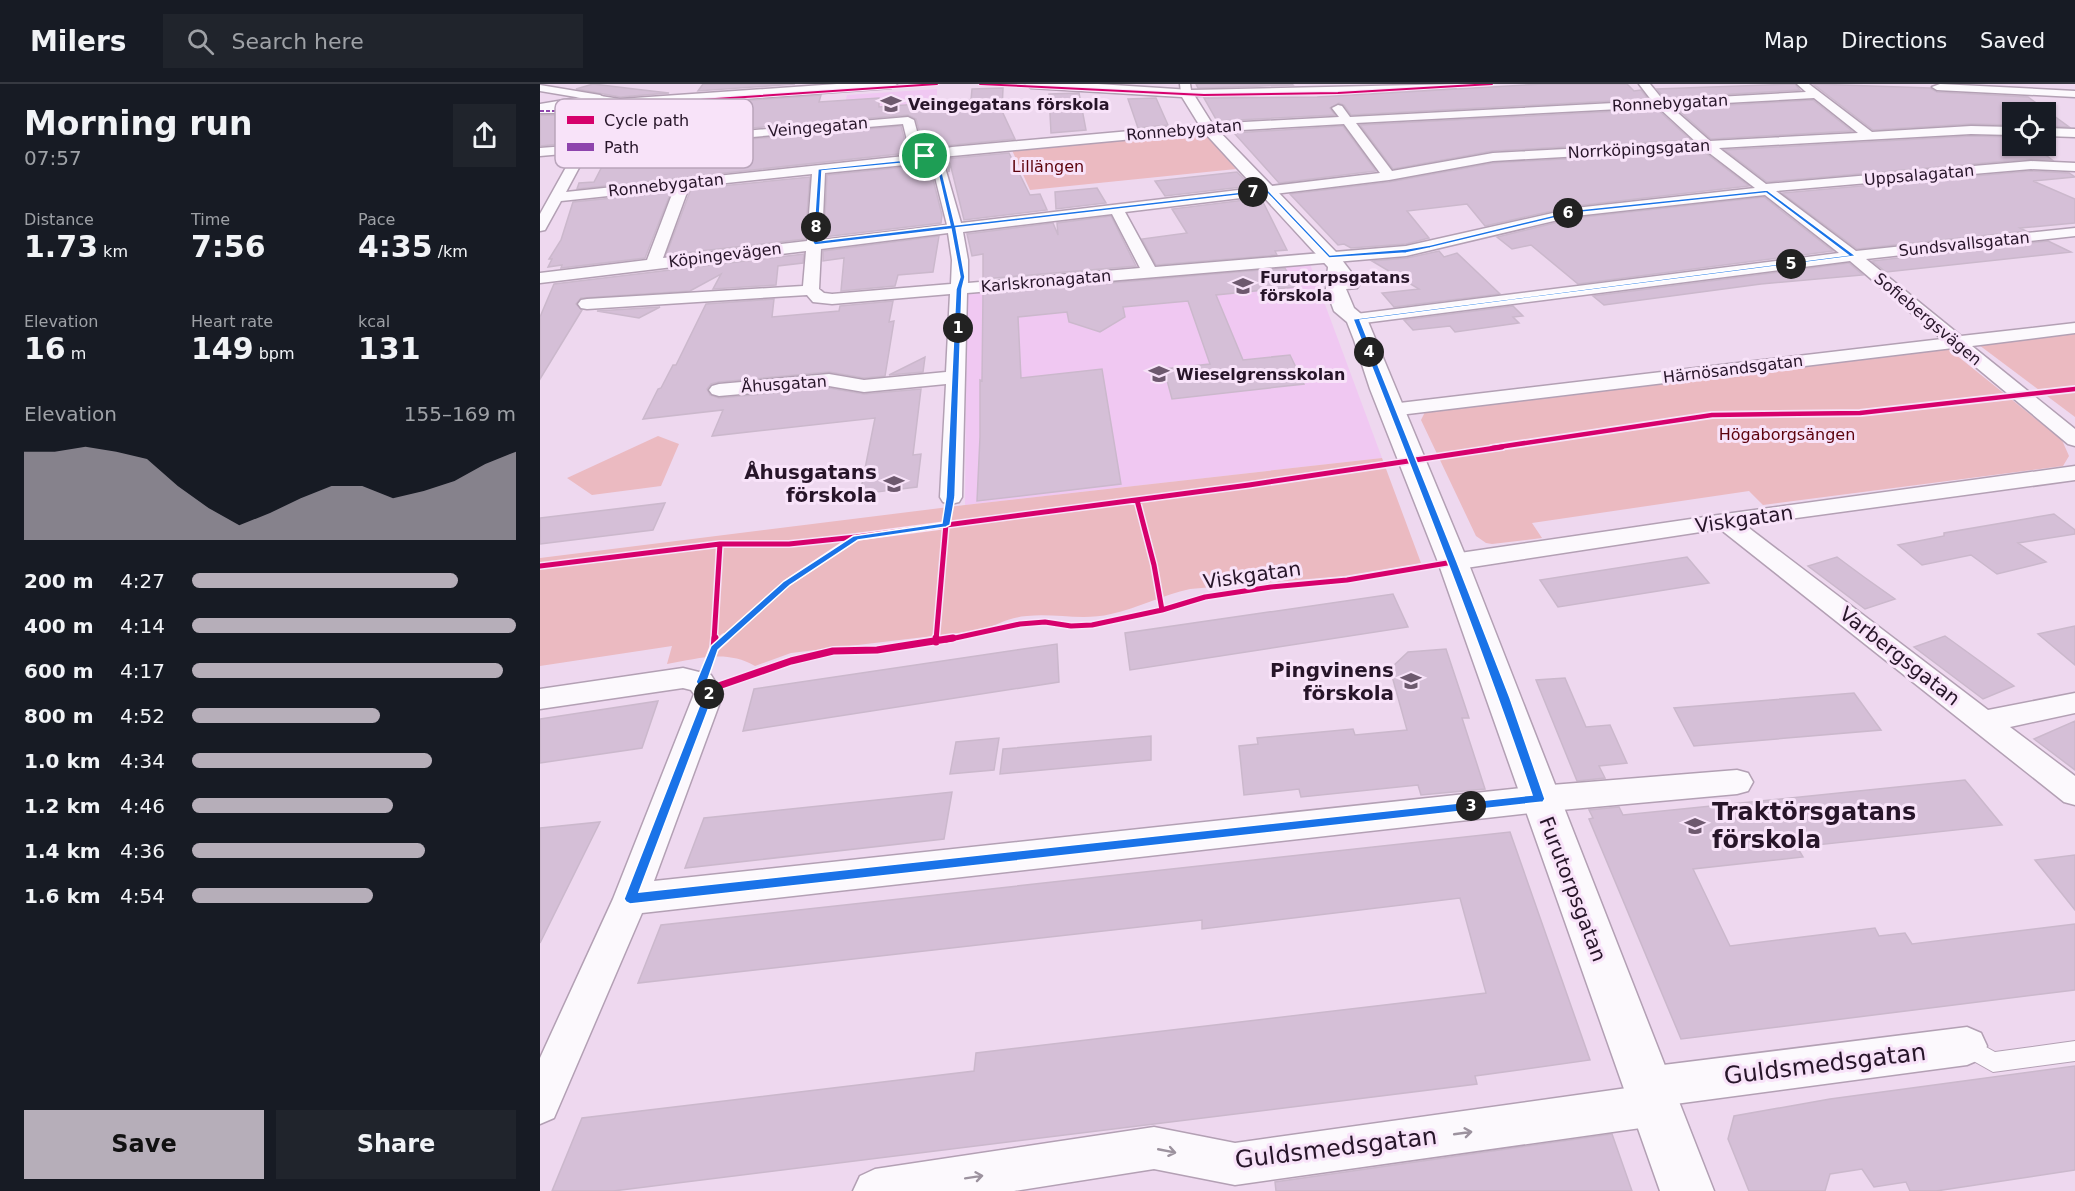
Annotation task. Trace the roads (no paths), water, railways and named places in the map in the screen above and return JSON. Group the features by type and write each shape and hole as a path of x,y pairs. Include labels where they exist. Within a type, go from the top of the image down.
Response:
{"street":[{"path":"677,99 836,86 891,84"},
{"path":"1031,84 1186,89 1456,84"},
{"name":"Sofiebergsvägen","path":"1644,84 1660,104 1707,145 1853,256 2075,440"},
{"path":"1803,84 1870,136"},
{"path":"1934,86 2075,94"},
{"path":"1934,86 1955,102"},
{"path":"540,87 556,88 597,99"},
{"path":"1322,87 1389,176"},
{"path":"556,88 569,99"},
{"path":"1186,89 1208,128 1333,262"},
{"name":"Ronnebygatan","path":"556,197 905,161 952,151 1208,128 1816,95"},
{"path":"540,109 555,108"},
{"path":"1973,117 2002,140"},
{"name":"Veingegatan","path":"753,134 908,120 916,152 925,156"},
{"name":"Norrköpingsgatan","path":"1267,190 1389,176 1493,157 2002,130"},
{"path":"2056,132 2075,133"},
{"name":"Veingegatan","path":"540,152 555,151"},
{"path":"925,156 937,159 963,277 959,289 951,497"},
{"path":"2021,156 2031,165"},
{"name":"Uppsalagatan","path":"1333,262 1430,247 1575,212 1765,190 2031,165 2075,167"},
{"path":"540,227 572,168"},
{"path":"812,290 819,170"},
{"path":"549,180 566,178"},
{"path":"654,264 683,184"},
{"name":"Köpingevägen","path":"540,278 1267,190"},
{"path":"1116,208 1150,272"},
{"name":"Sundsvallsgatan","path":"1356,319 1853,256 2075,232"},
{"name":"Karlskronagatan","path":"586,304 812,290 819,298 832,298 1150,272 1333,262"},
{"name":"Furutorpsgatan","path":"1333,262 1336,289 1345,311 1356,319 1453,562 1539,799 1687,1191"},
{"name":"Härnösandsgatan","path":"1391,411 2075,328"},
{"name":"Åhusgatan","path":"719,390 829,380 864,386 956,376"},
{"name":"Viskgatan","path":"1453,562 1725,521 2075,473"},
{"name":"Varbergsgatan","path":"1725,521 2075,793"},
{"path":"540,699 683,678 701,682 709,694 630,899 540,1104"},
{"path":"1985,722 2075,703"},
{"path":"630,899 1539,799 1737,782"},
{"name":"Guldsmedsgatan","path":"875,1191 1154,1148 1235,1164 1967,1046"}],"lane":[{"path":"1967,1046 1993,1062 2075,1051"}],"place":[{"name":"Veingegatans förskola","path":"891,104"},
{"name":"Furutorpsgatans förskola","path":"1243,286"},
{"name":"Wieselgrensskolan","path":"1159,374"},
{"name":"Åhusgatans förskola","path":"894,484"},
{"name":"Pingvinens förskola","path":"1411,681"},
{"name":"Traktörsgatans förskola","path":"1695,826"}],"park label":[{"name":"Lillängen","path":"1048,166"},
{"name":"Högaborgsängen","path":"1787,434"}]}
